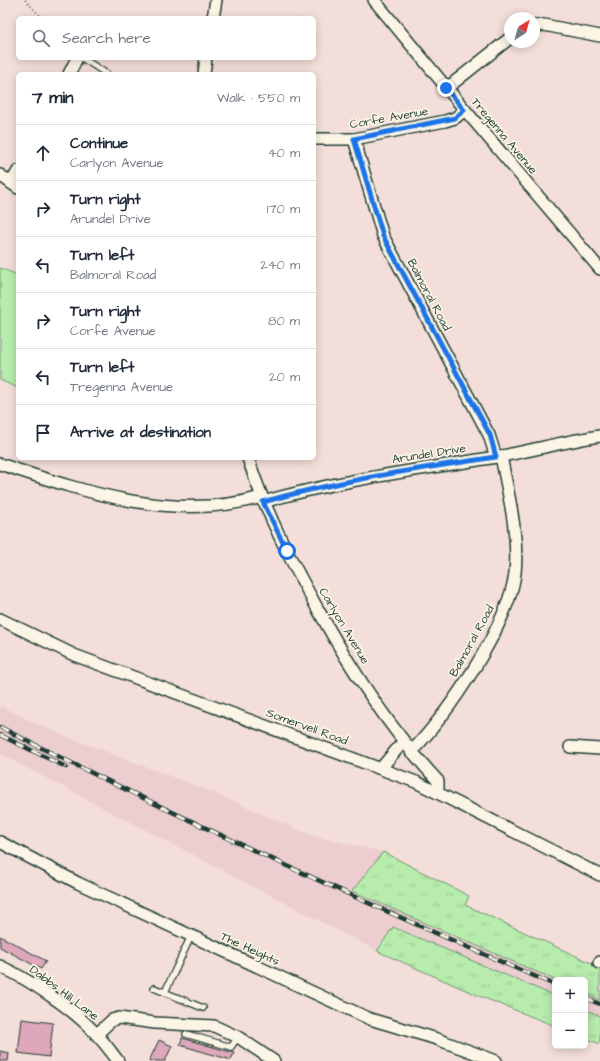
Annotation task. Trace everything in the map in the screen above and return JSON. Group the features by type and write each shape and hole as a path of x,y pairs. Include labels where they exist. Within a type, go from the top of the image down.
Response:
{"street":[{"path":"213,16 216,0"},
{"name":"Tregenna Avenue","path":"374,0 464,110 600,269"},
{"path":"540,25 600,36"},
{"path":"446,88 504,43"},
{"path":"70,72 76,60"},
{"path":"204,72 206,60"},
{"name":"Corfe Avenue","path":"316,139 354,139 444,121 455,118 464,110"},
{"name":"Balmoral Road","path":"354,139 383,236 490,435 499,456 515,548 515,572 511,593 496,628 466,680 440,718 411,752"},
{"path":"0,175 15,185"},
{"name":"Arundel Drive","path":"0,464 93,492 140,502 180,506 219,506 262,500 370,477 499,456 600,436"},
{"name":"Carlyon Avenue","path":"249,460 262,500 306,589 338,645 403,742 438,780 438,793"},
{"name":"Somervell Road","path":"0,618 74,655 416,782 600,875"},
{"path":"381,768 403,742"},
{"path":"570,747 600,749"},
{"name":"The Heights","path":"0,842 78,883 370,1019 437,1040 496,1061"},
{"name":"Dabbs Hill Lane","path":"0,966 27,980 74,1014 97,1034 118,1061"},
{"path":"97,1034 112,1020 119,1018 155,1023 197,1023 214,1026 238,1037 274,1061"}],"lane":[{"path":"85,60 104,72"},
{"path":"165,992 191,936"},
{"path":"154,988 203,1008"},
{"path":"186,1034 231,1047 238,1037"}],"path":[{"path":"24,0 40,16"}],"shaded area":[{"path":"0,706 50,730 217,794 310,835 383,852 469,896 465,905 600,967 600,1044 588,1039 588,977 552,977 552,1025 477,995 377,951 0,754"}],"green space":[{"path":"0,268 16,274 16,387 0,380"},
{"path":"383,852 469,896 465,905 600,967 600,1000 588,994 588,977 552,977 552,979 352,891"},
{"path":"393,927 552,995 552,1025 477,995 377,951"},
{"path":"588,1010 600,1016 600,1044 588,1039"}],"building":[{"path":"0,936 46,961 41,969 0,947"},
{"path":"22,1019 53,1023 49,1057 18,1053"},
{"path":"182,1038 234,1053 231,1060 180,1045"},
{"path":"159,1040 172,1046 165,1061 149,1061"},
{"path":"0,1051 9,1053 8,1061 0,1061"}],"railway":[{"path":"0,727 206,828 415,924 552,984"},
{"path":"0,735 66,767"},
{"path":"588,999 600,1004"}],"route":[{"path":"287,551 263,502 370,477 496,457 490,435 383,236 354,139 455,118 464,110 446,88"}]}
